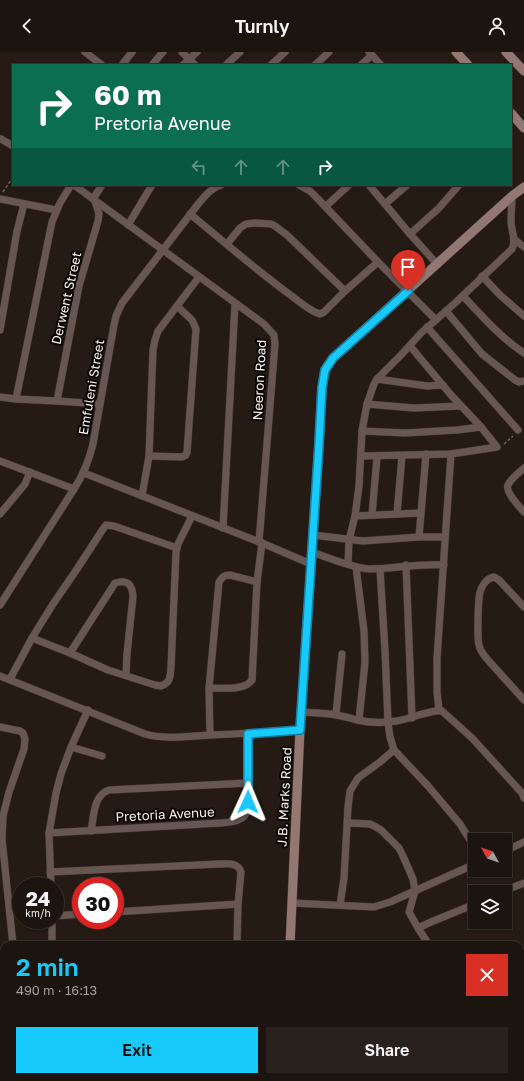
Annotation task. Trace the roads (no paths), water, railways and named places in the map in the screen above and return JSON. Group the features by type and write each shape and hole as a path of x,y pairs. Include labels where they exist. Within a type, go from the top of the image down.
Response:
{"street":[{"path":"85,52 96,64"},
{"path":"123,64 132,52"},
{"path":"153,64 163,52"},
{"path":"182,52 194,64"},
{"path":"184,64 197,52"},
{"path":"227,64 240,52"},
{"path":"272,64 285,52"},
{"path":"316,64 329,52"},
{"path":"456,52 467,64"},
{"path":"506,52 524,71"},
{"path":"362,64 370,54 380,64"},
{"path":"512,114 524,128"},
{"path":"1,139 12,145"},
{"path":"16,399 52,222 62,199 72,186"},
{"name":"Neeron Road","path":"74,186 264,324 275,338 276,344 257,582 252,680 249,684 241,687 209,688"},
{"path":"94,200 101,186"},
{"path":"128,225 151,186"},
{"name":"Emfuleni Street","path":"0,605 84,473 91,452 114,325 119,310 130,292 190,214 209,192 218,186"},
{"path":"301,186 310,191 326,206 378,262 436,320"},
{"path":"326,206 348,186"},
{"path":"370,186 437,264"},
{"path":"386,204 406,186"},
{"path":"410,234 439,208 459,186"},
{"name":"J.B. Marks Road","path":"290,941 300,730 322,388 325,370 333,358 512,196 524,187"},
{"path":"348,564 349,540 355,516 359,486 362,431 367,404 374,384 377,379 427,327 463,296 482,276 512,249 514,239 511,228 512,196"},
{"path":"0,198 56,210"},
{"name":"Derwent Street","path":"57,401 79,286 98,221 98,214 94,200"},
{"path":"0,330 17,231 24,204"},
{"path":"190,214 275,284 318,314 324,312 378,262"},
{"path":"227,244 240,228 246,224 270,224 287,235 345,291"},
{"path":"514,239 524,247"},
{"path":"482,276 500,295 524,316"},
{"path":"142,496 149,456 153,350 155,340 158,331 199,277"},
{"path":"463,296 500,334 524,353"},
{"path":"223,528 235,304"},
{"path":"149,456 182,456 186,455 187,452 196,329 192,320 177,306"},
{"path":"446,311 487,359 515,380 519,382 524,380"},
{"path":"427,327 518,430"},
{"path":"361,456 377,457 451,454 496,446 410,346"},
{"path":"377,379 427,386 443,385"},
{"path":"0,397 100,404"},
{"path":"367,404 414,408 461,406"},
{"path":"362,431 405,433 481,427"},
{"path":"419,537 426,454"},
{"path":"439,710 437,692 437,658 451,454"},
{"path":"397,514 402,456"},
{"path":"372,515 377,457"},
{"path":"0,461 74,489"},
{"path":"524,468 511,481 508,486 508,490 524,512"},
{"path":"0,514 25,484 30,472"},
{"path":"84,473 311,564"},
{"path":"355,516 421,513"},
{"path":"32,638 108,670 137,680 161,686 167,684 169,679 175,559 177,548 192,516"},
{"path":"10,680 32,638 102,529 106,526 114,526 177,548"},
{"path":"313,535 363,541 419,537 445,537"},
{"path":"312,552 368,569 380,569 406,565 444,565"},
{"path":"406,565 412,718"},
{"path":"356,566 364,631 362,692 359,720"},
{"path":"380,569 388,722 394,750 460,824 468,837"},
{"path":"210,735 209,688 219,582 222,577 230,575 257,582"},
{"path":"524,607 496,577 490,578 480,592 478,632 479,645 482,653 524,700"},
{"path":"70,653 115,583 120,581 125,582 130,584 133,596 126,675"},
{"path":"336,714 342,654"},
{"path":"0,685 1,676 145,734 154,736 170,737 248,734 300,730"},
{"path":"50,877 50,834 56,793 70,747 88,710"},
{"path":"302,712 336,714 367,722 388,722 412,718 439,710 442,711 472,738 522,793 524,798"},
{"path":"0,727 20,731 23,733 25,739 24,749 9,792 3,816 2,839 13,941"},
{"name":"Pretoria Avenue","path":"50,834 233,821 242,819 247,812 248,734"},
{"path":"70,747 102,756"},
{"path":"340,905 344,878 350,791 358,778 394,750"},
{"path":"91,831 96,803 102,793 109,790 248,783"},
{"path":"348,823 370,824 376,827 395,844 403,856 413,879 416,891 410,912 426,941"},
{"path":"512,848 524,842"},
{"path":"50,872 229,864 238,866 241,872 237,941"},
{"path":"292,903 374,907 416,891 468,867"},
{"path":"512,888 524,883"},
{"path":"124,911 238,904"},
{"path":"418,928 468,907"},
{"path":"52,929 52,941"}]}
